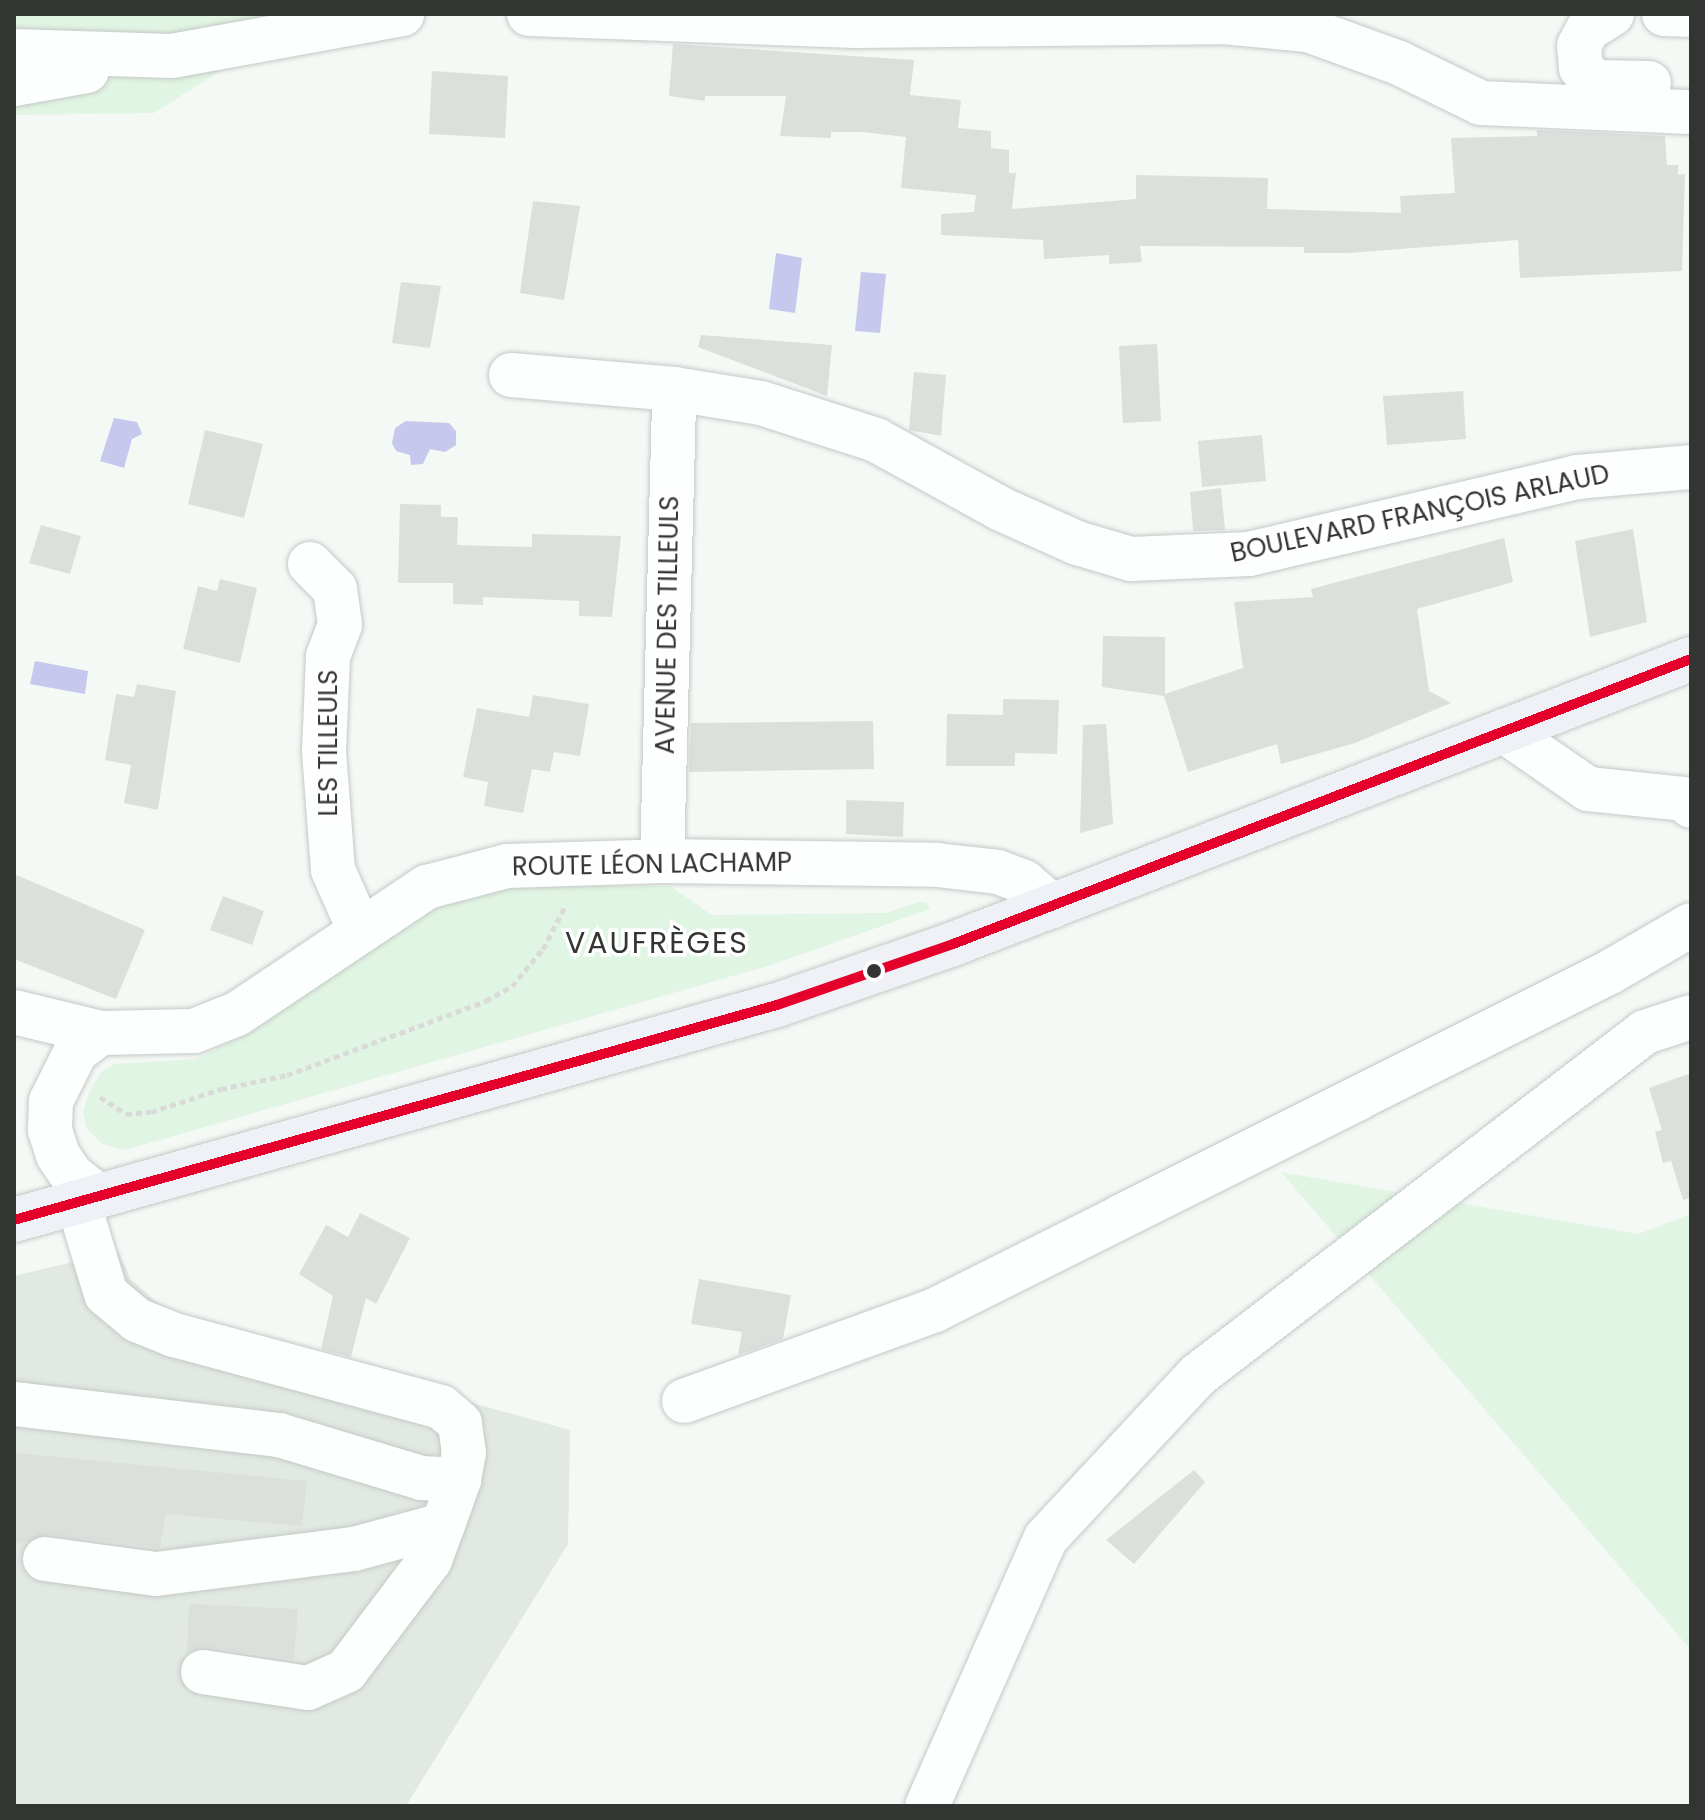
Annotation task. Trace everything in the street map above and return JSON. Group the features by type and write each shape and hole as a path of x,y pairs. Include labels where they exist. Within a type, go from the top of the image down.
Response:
{"main road":[{"path":"14,1220 777,1005 1052,906 1691,659"}],"street":[{"path":"14,84 402,14"},
{"path":"529,14 856,26 1223,22 1308,30 1399,63 1481,103 1691,112"},
{"path":"1612,14 1588,29 1579,46 1581,68 1595,82 1691,84"},
{"path":"1664,14 1691,15"},
{"path":"14,51 172,56"},
{"name":"BOULEVARD FRANÇOIS ARLAUD","path":"511,375 674,389 761,403 876,440 1001,509 1077,543 1131,559 1249,554 1577,477 1691,467"},
{"name":"AVENUE DES TILLEULS","path":"667,861 674,389"},
{"name":"LES TILLEULS","path":"310,564 335,589 340,625 328,657 324,751 333,870 359,929"},
{"path":"1504,731 1588,789 1685,799 1691,806"},
{"name":"ROUTE LÉON LACHAMP","path":"14,1012 101,1033 194,1031 237,1014 359,929 427,887 507,866 667,861 937,865 998,872 1024,882 1052,906"},
{"path":"684,1401 935,1310 1610,972 1691,925"},
{"path":"927,1806 1046,1538 1198,1375 1645,1032 1691,1017"},
{"path":"101,1033 76,1051 60,1076 51,1101 50,1130 58,1155 88,1199 106,1294 137,1320 174,1335 441,1407 460,1423 464,1453 459,1480 430,1560 346,1671 308,1688 203,1672"},
{"path":"14,1404 279,1435 421,1478 459,1480"},
{"path":"45,1559 156,1574 299,1559 443,1525"}],"path":[{"path":"60,1076 126,1114 151,1112 221,1089 287,1075 486,1001 512,986 543,949 585,862"}],"shaded area":[{"path":"118,1251 131,1280 180,1322 570,1430 568,1544 406,1806 14,1806 14,1276"}],"green space":[{"path":"14,14 310,14 154,113 14,115"},
{"path":"517,886 670,886 712,915 886,913 918,902 926,902 930,909 771,965 125,1150 102,1144 87,1129 83,1113 89,1092 101,1072 114,1064 195,1059 238,1038 434,909 475,893"},
{"path":"1281,1172 1638,1234 1691,1214 1691,1650"}],"water":[{"path":"776,253 802,258 795,313 769,309"},
{"path":"861,272 886,274 880,333 855,331"},
{"path":"114,418 137,422 142,434 132,439 124,468 100,461"},
{"path":"406,421 449,423 456,431 456,445 445,452 430,449 423,464 411,465 410,455 396,451 392,443 395,428"},
{"path":"35,661 88,671 85,694 30,684"}],"building":[{"path":"673,44 914,60 910,95 961,100 958,128 991,131 991,148 1009,150 1009,173 1016,173 1012,209 1136,199 1136,175 1268,178 1267,209 1401,213 1400,196 1455,193 1451,138 1537,136 1537,130 1665,136 1667,165 1678,165 1678,175 1685,174 1682,271 1520,278 1518,240 1348,253 1304,253 1304,247 1140,246 1142,262 1109,264 1109,255 1044,259 1043,240 941,235 941,214 974,212 976,195 901,188 906,137 862,132 831,132 831,138 780,136 786,96 705,96 705,101 669,96"},
{"path":"432,71 508,76 505,138 429,134"},
{"path":"533,201 580,206 564,300 520,293"},
{"path":"401,282 441,286 430,348 392,343"},
{"path":"701,335 832,345 827,396 698,347"},
{"path":"1157,344 1161,421 1123,423 1119,346"},
{"path":"914,372 946,375 941,436 909,430"},
{"path":"1463,391 1466,439 1387,445 1383,396"},
{"path":"205,430 263,444 244,518 188,504"},
{"path":"1262,435 1266,481 1202,487 1198,441"},
{"path":"1221,488 1225,530 1193,531 1190,492"},
{"path":"400,504 441,505 441,517 458,517 457,545 532,547 532,534 621,536 612,617 579,616 579,601 483,597 483,605 453,604 453,583 398,583"},
{"path":"41,525 81,536 70,574 29,563"},
{"path":"1633,529 1647,622 1590,637 1575,541"},
{"path":"1504,538 1513,582 1417,609 1429,691 1451,703 1355,743 1281,764 1277,744 1188,772 1164,696 1102,687 1103,636 1165,637 1165,694 1243,668 1234,602 1313,597 1311,589"},
{"path":"220,579 257,588 240,663 183,649 198,586 217,591"},
{"path":"137,684 176,691 158,810 124,803 131,765 105,760 116,694 134,697"},
{"path":"533,695 589,704 580,756 554,752 550,772 532,769 523,813 484,806 488,782 463,777 477,708 529,717"},
{"path":"1003,699 1059,700 1057,754 1015,753 1015,766 946,766 947,714 1003,715"},
{"path":"873,721 874,769 689,772 691,723"},
{"path":"1106,724 1113,824 1080,833 1083,725"},
{"path":"846,800 904,802 903,837 846,834"},
{"path":"14,874 145,930 116,999 14,959"},
{"path":"223,896 264,911 252,945 210,930"},
{"path":"1691,1073 1691,1198 1683,1200 1671,1161 1663,1163 1655,1132 1662,1130 1649,1088"},
{"path":"360,1213 410,1238 376,1304 366,1298 351,1357 321,1349 333,1296 299,1274 326,1225 348,1237"},
{"path":"699,1279 791,1295 783,1339 738,1355 742,1332 691,1324"},
{"path":"16,1453 307,1481 302,1526 166,1514 160,1548 48,1534 14,1545"},
{"path":"1194,1470 1205,1482 1134,1564 1106,1540"},
{"path":"189,1604 298,1609 294,1659 207,1647 187,1651"}],"transit line":[{"path":"14,1220 777,1005 953,944 1691,659"}],"district":[{"name":"VAUFRÈGES","path":"657,943"}]}
